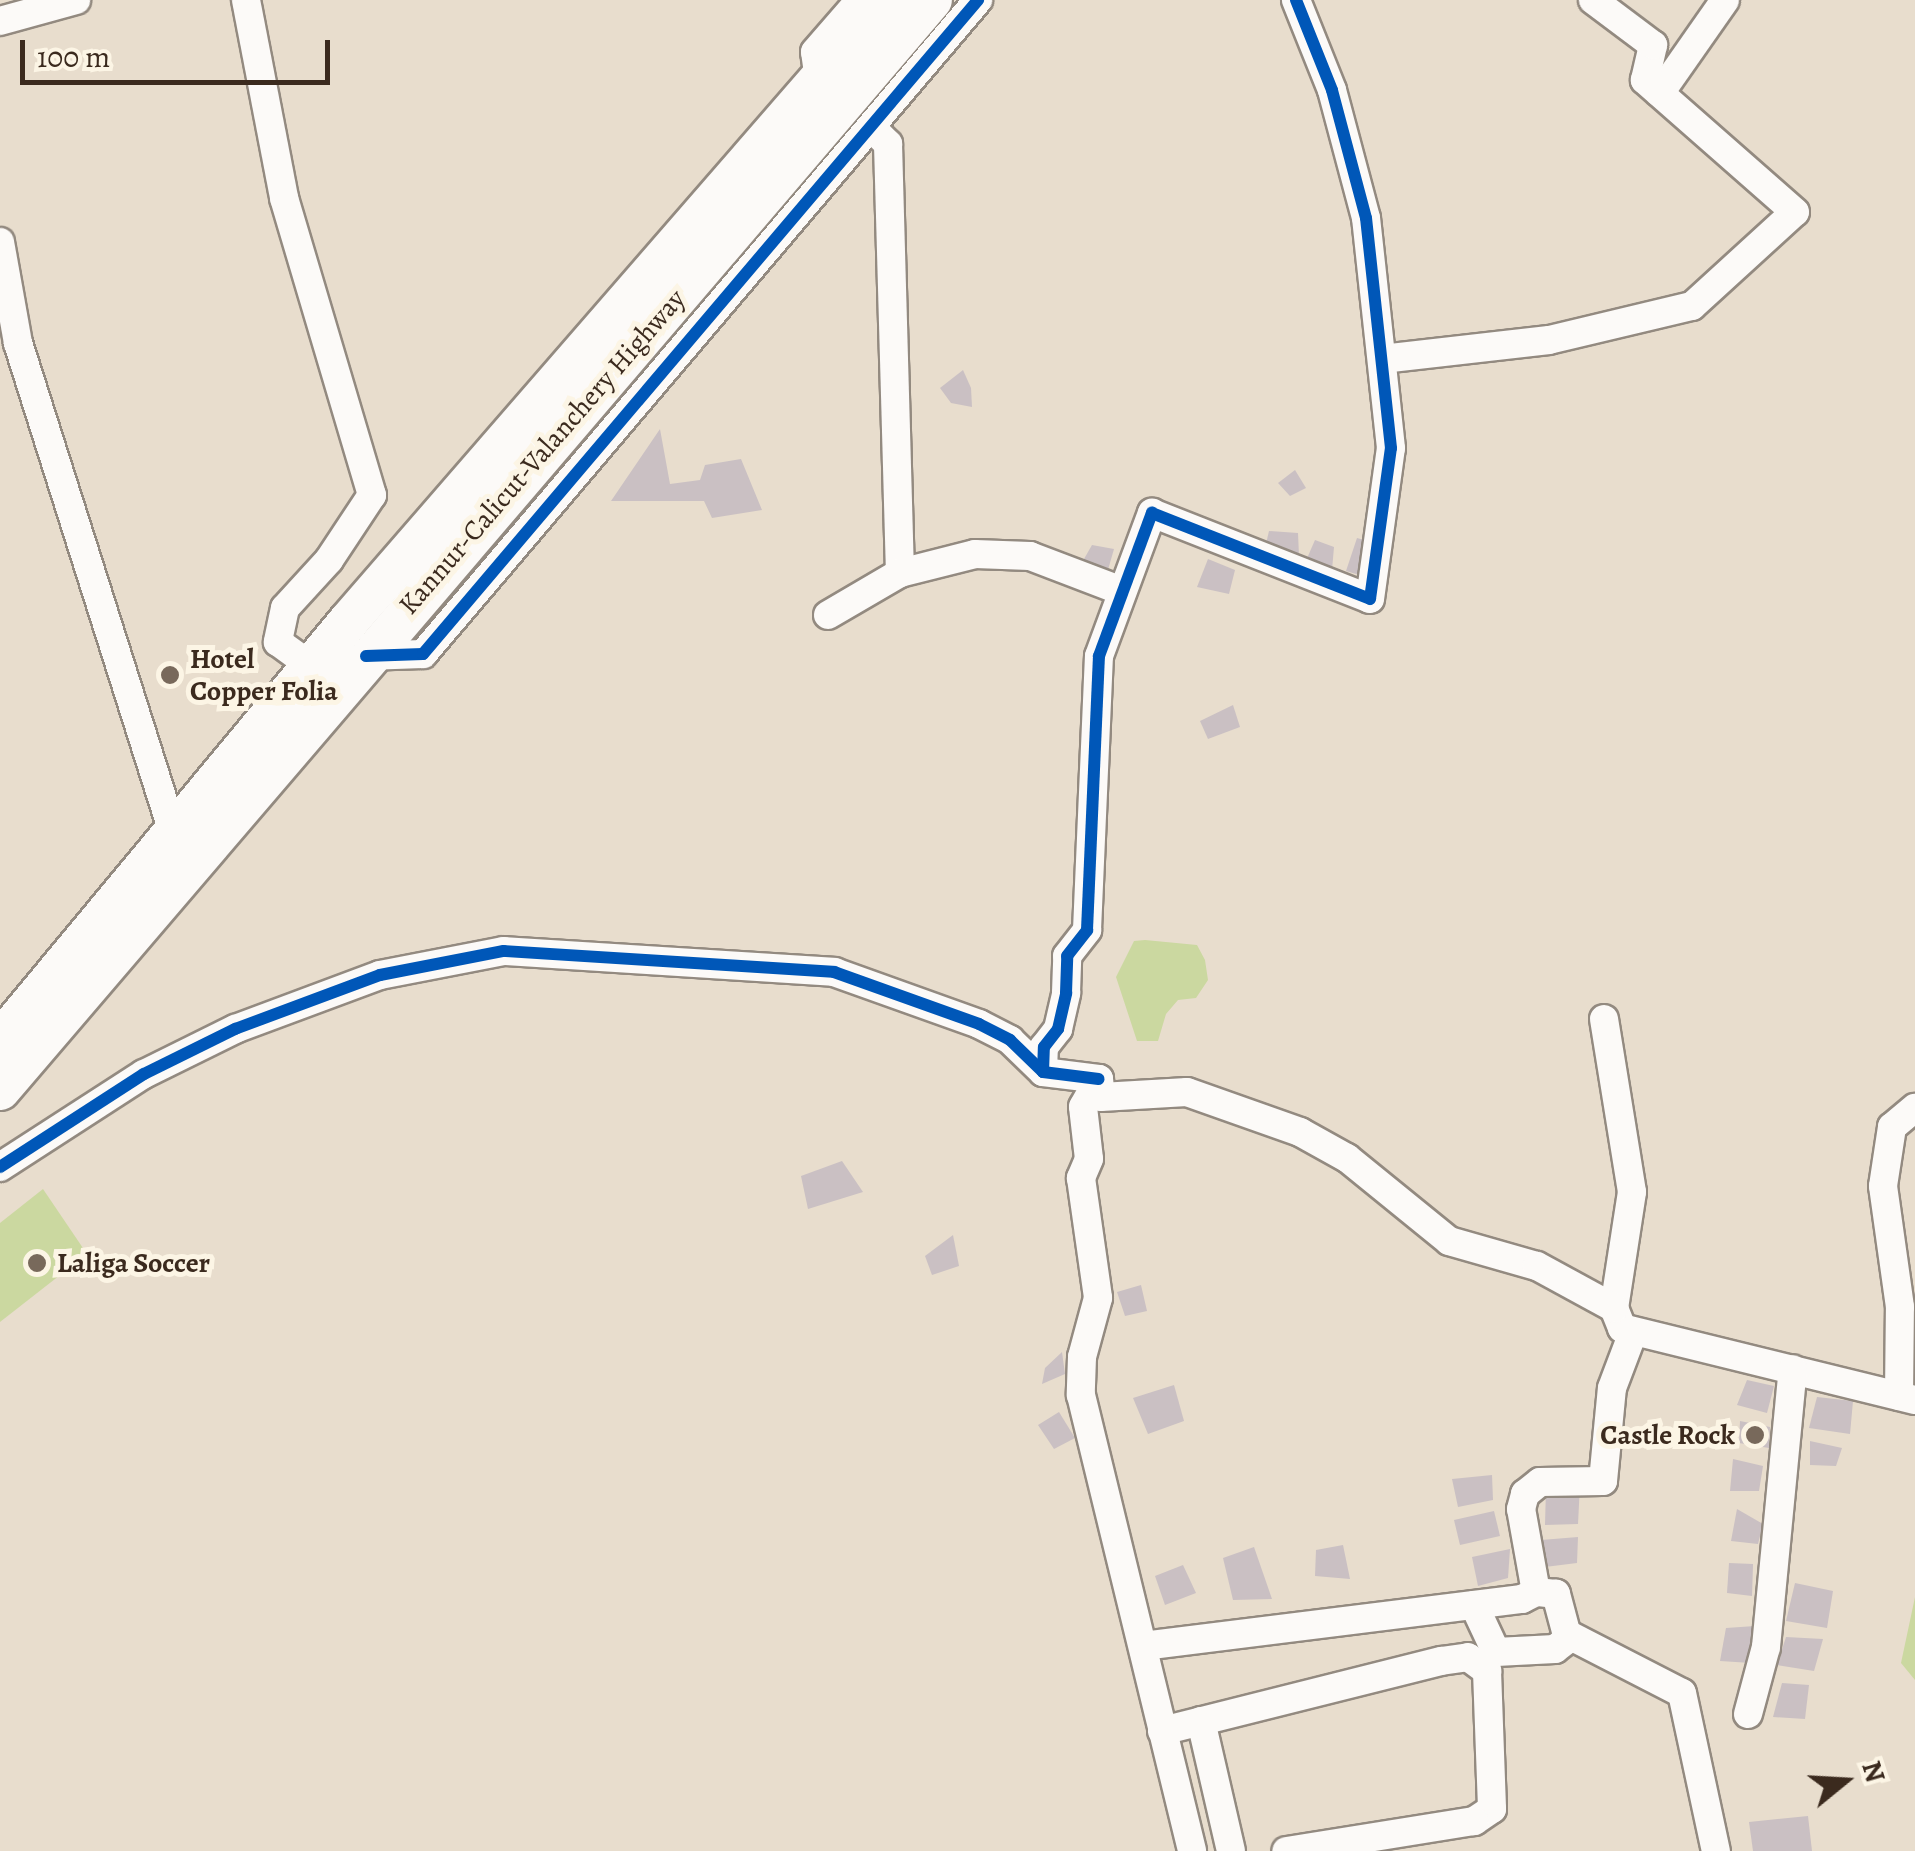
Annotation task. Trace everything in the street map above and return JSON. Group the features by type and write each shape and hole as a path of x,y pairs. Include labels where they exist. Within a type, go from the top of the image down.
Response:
{"highway":[{"name":"Kannur-Calicut-Valanchery Highway","path":"0,1041 311,666 888,0"},
{"name":"Kannur-Calicut-Valanchery Highway","path":"0,1090 366,656 932,0"}],"street":[{"path":"0,21 76,0"},
{"path":"246,0 284,198 372,495 329,560 285,608 278,642 311,666"},
{"path":"819,80 815,52 860,0"},
{"path":"366,656 424,654 978,0"},
{"path":"1043,1072 1044,1046 1058,1029 1066,992 1067,956 1087,930 1099,656 1152,513 1370,599 1391,448 1366,218 1332,90 1296,0"},
{"path":"1382,359 1549,340 1692,306 1795,212 1645,80 1653,46 1594,0"},
{"path":"1660,94 1719,4"},
{"path":"872,128 888,144 900,573"},
{"path":"0,242 18,343 173,832"},
{"path":"828,615 900,573 975,554 1030,556 1122,591"},
{"path":"0,1167 144,1074 235,1030 380,975 504,951 564,950 617,963 834,972 979,1024 1010,1040 1043,1072 1099,1079"},
{"path":"1604,1019 1632,1192 1614,1308"},
{"path":"1099,1079 1101,1097 1187,1092 1300,1132 1346,1158 1449,1241 1537,1266 1614,1308 1632,1336 1907,1398 1900,1307 1883,1186 1892,1127 1915,1108"},
{"path":"1099,1079 1082,1107 1089,1159 1081,1178 1098,1298 1082,1357 1081,1394 1192,1851"},
{"path":"1536,1592 1521,1509 1525,1494 1540,1482 1603,1480 1612,1388 1632,1336"},
{"path":"1748,1714 1766,1647 1793,1370"},
{"path":"1142,1646 1474,1605 1536,1592 1556,1594 1566,1634 1682,1693 1716,1851"},
{"path":"1474,1605 1496,1652 1555,1649 1566,1634"},
{"path":"1162,1731 1441,1661 1468,1657 1487,1671 1492,1809 1474,1821 1286,1851"},
{"path":"1201,1721 1231,1851"}],"green space":[{"path":"1134,941 1197,945 1205,960 1208,980 1196,998 1178,1000 1166,1014 1158,1041 1137,1041 1116,977"},
{"name":"Laliga Soccer","path":"43,1189 87,1254 0,1322 0,1223"},
{"path":"1915,1597 1915,1680 1901,1663"}],"building":[{"path":"963,370 971,388 972,407 951,403 940,388"},
{"path":"660,429 670,484 700,480 705,465 741,459 762,510 712,518 704,501 611,501"},
{"path":"1295,470 1306,488 1290,496 1278,483"},
{"path":"1269,531 1298,533 1299,556 1265,548"},
{"path":"1357,538 1371,542 1366,577 1346,571"},
{"path":"1315,540 1334,547 1332,570 1305,563"},
{"path":"1092,545 1114,549 1103,587 1076,573"},
{"path":"1208,559 1235,570 1229,594 1197,587"},
{"path":"1233,705 1240,727 1208,739 1200,721"},
{"path":"842,1161 863,1192 808,1209 801,1176"},
{"path":"953,1235 959,1266 932,1275 925,1256"},
{"path":"1141,1285 1147,1311 1125,1316 1117,1292"},
{"path":"1062,1352 1065,1374 1042,1384 1045,1368"},
{"path":"1747,1380 1774,1386 1767,1413 1737,1405"},
{"path":"1174,1385 1184,1421 1148,1434 1133,1398"},
{"path":"1817,1397 1853,1401 1850,1434 1809,1428"},
{"path":"1059,1412 1075,1438 1054,1449 1038,1425"},
{"name":"Castle Rock","path":"1740,1421 1770,1427 1769,1448 1739,1443"},
{"path":"1810,1441 1842,1448 1836,1466 1810,1465"},
{"path":"1733,1459 1763,1466 1759,1491 1730,1491"},
{"path":"1492,1475 1493,1500 1458,1507 1452,1479"},
{"path":"1580,1484 1578,1524 1545,1525 1546,1488"},
{"path":"1737,1509 1763,1524 1758,1544 1731,1541"},
{"path":"1494,1511 1500,1536 1460,1545 1454,1520"},
{"path":"1578,1537 1577,1563 1537,1568 1541,1540"},
{"path":"1343,1545 1350,1579 1315,1576 1316,1550"},
{"path":"1254,1547 1272,1599 1233,1600 1223,1558"},
{"path":"1510,1549 1508,1578 1478,1586 1472,1557"},
{"path":"1729,1563 1753,1564 1752,1596 1727,1593"},
{"path":"1183,1565 1196,1593 1165,1605 1155,1576"},
{"path":"1795,1583 1833,1591 1827,1628 1786,1621"},
{"path":"1755,1626 1751,1663 1720,1661 1726,1628"},
{"path":"1786,1637 1823,1639 1814,1671 1777,1665"},
{"path":"1782,1683 1809,1685 1805,1719 1773,1717"},
{"path":"1808,1816 1812,1851 1753,1851 1749,1822"}],"cycle path":[{"path":"366,656 423,654 978,0"},
{"path":"1043,1072 1044,1047 1058,1029 1066,993 1067,956 1087,930 1099,656 1152,513 1370,599 1391,448 1366,218 1332,90 1296,0"},
{"path":"0,1167 144,1074 235,1029 380,975 504,951 834,972 979,1024 1010,1040 1043,1072 1099,1079"}],"place":[{"name":"Hotel Copper Folia","path":"170,675"},
{"name":"Laliga Soccer","path":"37,1263"},
{"name":"Castle Rock","path":"1755,1435"}]}
